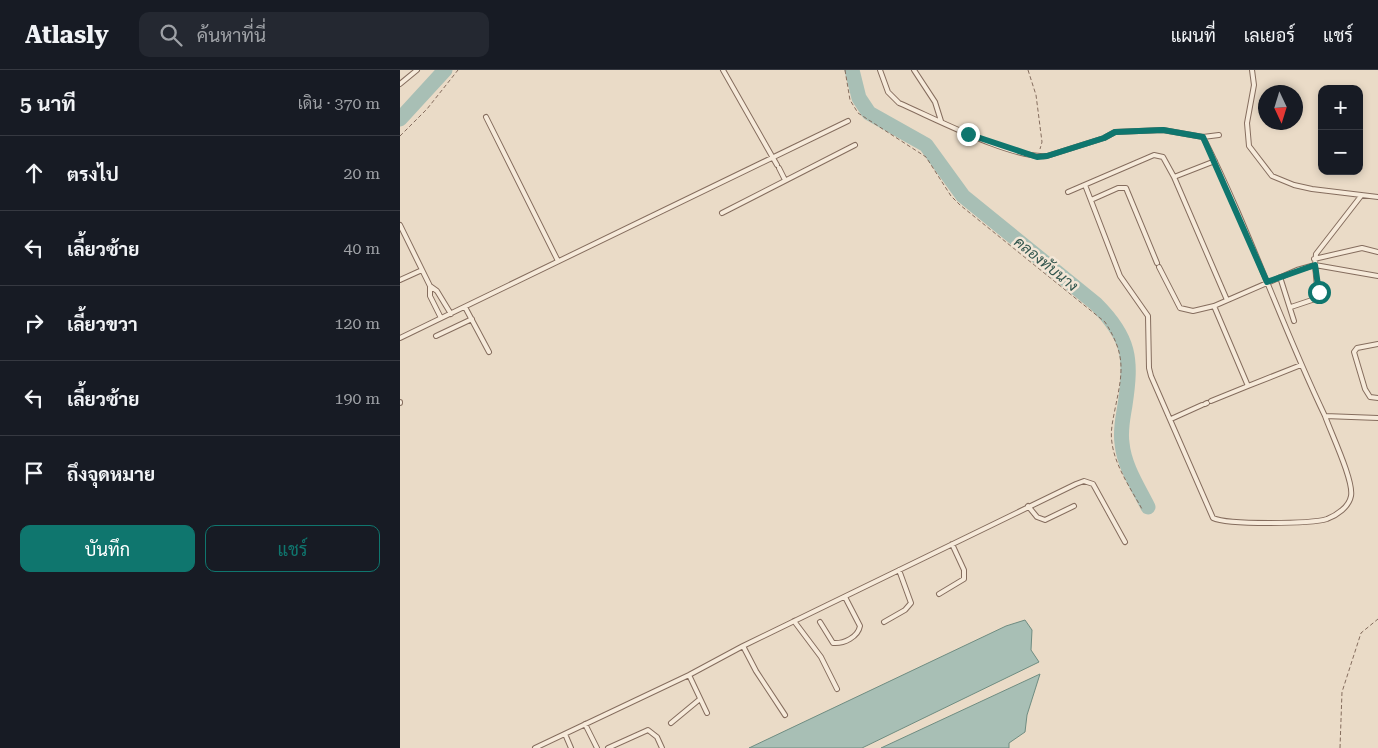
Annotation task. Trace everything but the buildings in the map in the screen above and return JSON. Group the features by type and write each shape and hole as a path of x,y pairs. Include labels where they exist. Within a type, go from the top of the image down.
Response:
{"lane":[{"path":"400,84 417,70"},
{"path":"723,70 774,157 785,180"},
{"path":"880,70 892,98 999,146 1037,157 1047,156 1104,138 1115,132 1163,130 1203,137 1219,135"},
{"path":"914,70 935,102 941,121"},
{"path":"1252,70 1254,85 1247,123 1249,146 1272,176 1294,185 1378,197"},
{"path":"486,117 558,262"},
{"path":"400,338 848,121"},
{"path":"1085,185 1120,276 1145,308 1148,316 1149,368 1213,518 1227,522 1245,522 1325,519 1337,515 1348,503 1351,496 1350,482 1325,416 1301,365 1215,161 1203,137"},
{"path":"722,213 855,145"},
{"path":"1068,192 1154,155 1163,157 1174,177 1226,300"},
{"path":"1174,177 1215,161"},
{"path":"1091,200 1118,188 1126,188 1158,265 1180,308 1193,311 1214,306 1267,282 1315,265 1378,276"},
{"path":"1291,307 1318,298 1314,259 1321,246 1361,196"},
{"path":"400,226 430,286 430,296 441,318"},
{"path":"1314,259 1362,248 1378,252"},
{"path":"400,280 422,270"},
{"path":"1280,277 1294,321"},
{"path":"430,286 437,291 451,314"},
{"path":"1214,306 1248,386"},
{"path":"466,307 489,352"},
{"path":"436,336 472,319"},
{"path":"1378,344 1357,348 1354,352 1365,389 1370,397 1378,398"},
{"path":"1171,419 1301,365"},
{"path":"1325,416 1378,418"},
{"path":"535,748 689,675 794,620 1076,484 1088,481 1093,484 1124,542"},
{"path":"1028,506 1037,517 1044,520 1074,506"},
{"path":"939,594 964,579 964,570 952,544"},
{"path":"884,622 906,610 911,603 899,570"},
{"path":"820,622 833,643 842,643 857,634 860,626 845,597"},
{"path":"794,620 821,657 837,689"},
{"path":"743,646 756,671 785,715"},
{"path":"689,675 707,713"},
{"path":"671,723 700,699"},
{"path":"585,724 597,748"},
{"path":"608,748 648,730 657,737 662,748"},
{"path":"565,734 571,748"}],"path":[{"path":"400,136 427,109 458,70"},
{"path":"845,70 850,100 858,113 926,157 951,196 1105,322 1117,343 1122,362 1121,380 1112,432 1113,450 1142,509"},
{"path":"1028,70 1036,95 1042,142 1037,157"},
{"path":"1340,748 1342,692 1361,632 1378,619"}],"shaded area":[{"path":"1025,620 1032,630 1031,650 1039,662 862,748 749,748 1006,626"},
{"path":"1040,674 1027,715 1025,732 1009,743 1009,748 881,748"}],"waterway":[{"path":"400,119 445,70"},
{"name":"คลองทับนาง","path":"852,70 859,98 869,113 926,145 963,196 1096,304 1116,328 1126,350 1128,362 1121,438 1123,452 1132,476 1148,507"}],"route":[{"path":"968,134 999,146 1037,157 1047,156 1104,138 1115,132 1163,130 1203,137 1267,282 1315,265 1319,292"}]}
